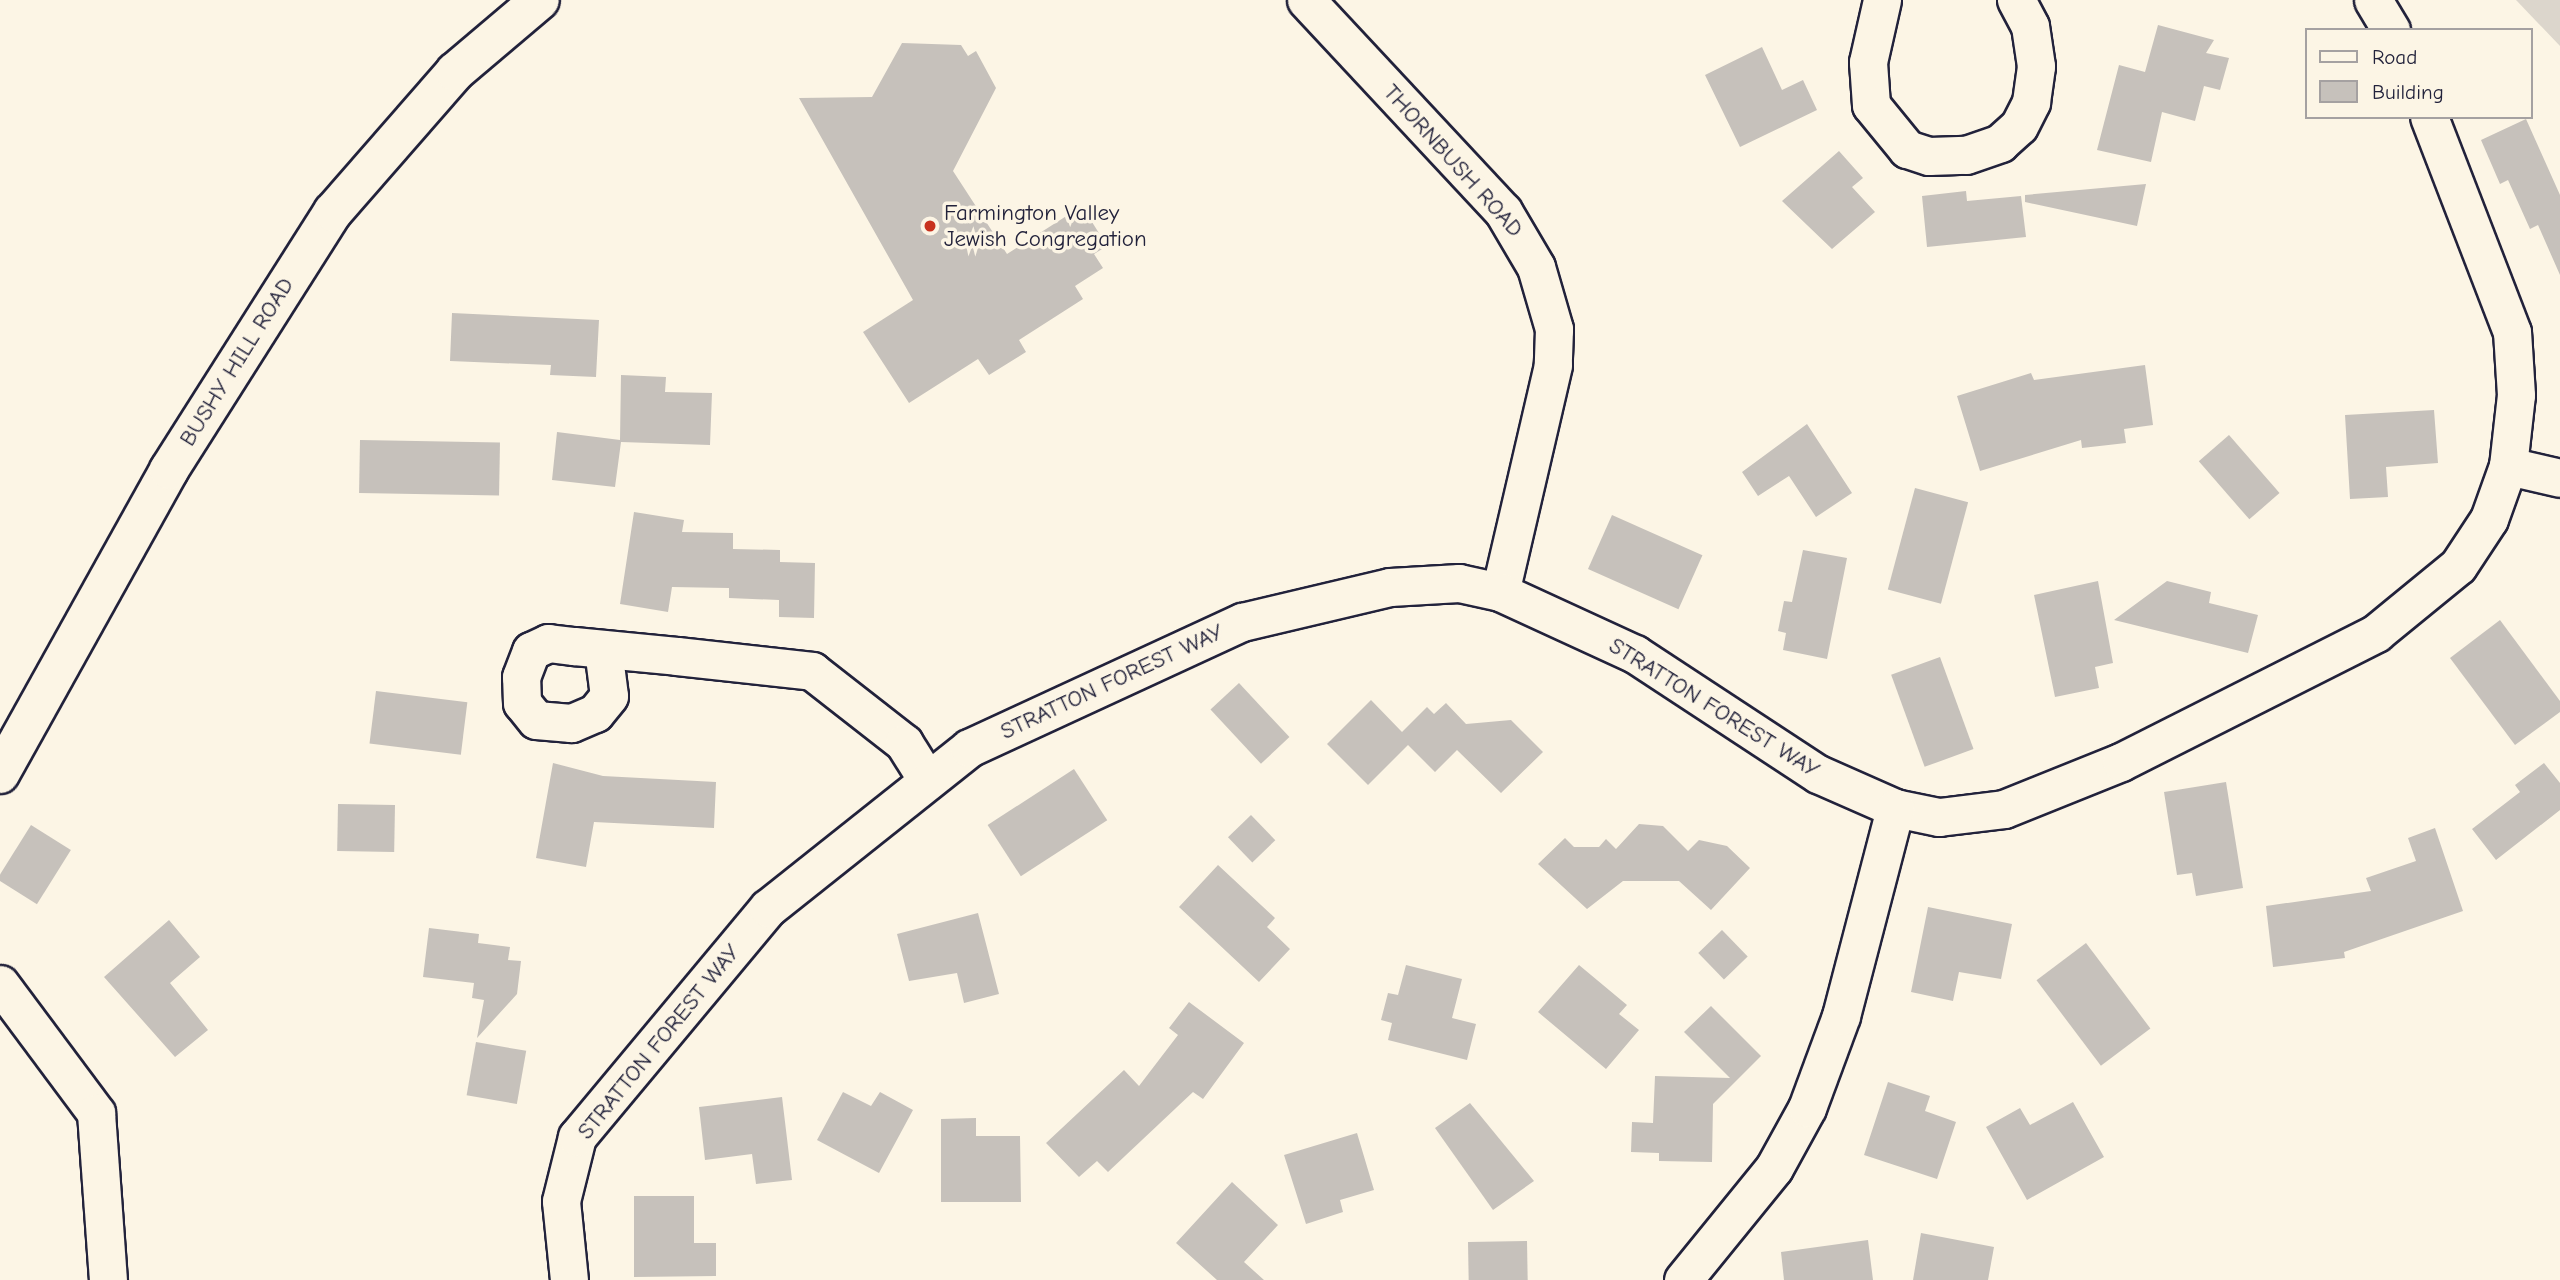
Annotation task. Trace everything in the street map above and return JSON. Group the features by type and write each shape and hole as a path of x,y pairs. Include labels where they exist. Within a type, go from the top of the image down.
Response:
{"main road":[{"name":"BUSHY HILL ROAD","path":"0,774 169,470 333,212 455,72 540,0"}],"street":[{"name":"THORNBUSH ROAD","path":"1306,0 1503,211 1536,268 1554,329 1553,365 1500,592"},
{"path":"1882,0 1868,62 1871,105 1907,149 1928,156 1966,155 2000,143 2019,126 2031,102 2036,66 2030,26 2016,0"},
{"path":"2373,0 2390,28"},
{"name":"STRATTON FOREST WAY","path":"569,1280 561,1200 577,1137 768,908 926,778 969,748 1242,622 1390,587 1459,583 1500,592 1634,654 1818,774 1895,808 1939,817 2004,809 2121,762 2321,664 2376,634 2458,566 2489,519 2508,466 2516,395 2512,332 2430,119"},
{"path":"2508,466 2560,478"},
{"path":"603,649 812,671 904,743 926,778"},
{"path":"1683,1280 1774,1168 1807,1108 1841,1016 1895,808"},
{"path":"0,984 96,1113 108,1280"}],"shaded area":[{"path":"2516,0 2560,0 2560,46"}],"building":[{"path":"2158,25 2214,40 2206,53 2229,58 2220,90 2204,86 2195,121 2162,112 2151,162 2097,150 2119,65 2145,72"},
{"name":"Farmington Valley Jewish Congregation","path":"902,43 961,45 968,56 976,51 996,88 953,171 1007,254 1082,206 1107,246 1094,254 1103,268 1075,286 1083,299 1019,340 1026,352 989,375 978,359 909,403 863,332 913,300 799,98 872,97"},
{"path":"1762,47 1782,90 1803,80 1817,110 1740,147 1705,75"},
{"path":"2526,119 2560,195 2560,275 2538,225 2530,229 2508,180 2500,184 2481,140"},
{"path":"1839,151 1863,178 1852,187 1875,212 1832,249 1782,201"},
{"path":"2146,184 2137,226 2025,202 2025,195"},
{"path":"1966,191 1967,201 2021,196 2026,237 1927,247 1922,196"},
{"path":"452,313 599,320 596,377 550,375 551,365 450,361"},
{"path":"2145,365 2153,425 2124,429 2126,443 2082,448 2081,440 1980,471 1957,396 2031,373 2034,380"},
{"path":"621,375 666,377 665,392 712,393 710,445 621,442 615,487 552,480 557,432 620,440"},
{"path":"2434,410 2438,463 2386,467 2388,497 2350,499 2345,415"},
{"path":"1807,424 1852,493 1816,517 1789,476 1758,496 1742,472"},
{"path":"2229,435 2280,493 2249,519 2199,461"},
{"path":"360,440 500,442 499,495 359,493"},
{"path":"1915,488 1968,502 1941,604 1888,589"},
{"path":"634,512 684,520 682,532 733,533 733,549 780,550 780,562 815,563 814,618 779,617 779,600 729,598 729,588 672,587 668,612 620,604"},
{"path":"1612,515 1702,555 1678,609 1588,569"},
{"path":"1803,550 1847,558 1827,659 1783,650 1786,633 1778,631 1784,601 1792,602"},
{"path":"2098,581 2113,663 2095,667 2099,688 2055,697 2034,595"},
{"path":"2167,581 2211,592 2209,603 2258,615 2248,653 2114,620"},
{"path":"2500,620 2560,701 2560,712 2515,745 2450,658"},
{"path":"1940,657 1974,749 1925,767 1891,675"},
{"path":"1239,683 1289,737 1261,764 1210,710"},
{"path":"376,691 467,702 461,755 370,744"},
{"path":"1371,700 1402,732 1427,707 1434,714 1446,703 1466,724 1511,720 1543,752 1501,793 1457,750 1435,772 1408,745 1368,785 1327,744"},
{"path":"553,763 603,776 716,782 714,828 594,822 586,867 536,858"},
{"path":"2544,763 2560,783 2560,810 2496,860 2472,829 2520,792 2515,785"},
{"path":"1074,769 1107,820 1021,876 988,825"},
{"path":"2226,782 2243,888 2196,896 2192,873 2177,875 2164,792"},
{"path":"338,804 395,805 394,852 337,851"},
{"path":"1251,815 1275,840 1252,862 1228,837"},
{"path":"1639,824 1663,826 1688,851 1699,840 1727,846 1750,868 1711,910 1679,881 1623,881 1587,909 1538,864 1565,838 1574,847 1599,847 1606,839 1616,849"},
{"path":"31,825 71,850 37,904 0,881 0,875"},
{"path":"2435,828 2463,911 2344,952 2345,958 2273,967 2266,906 2371,891 2366,878 2416,861 2408,838"},
{"path":"1218,865 1275,918 1267,927 1290,949 1259,982 1179,907"},
{"path":"1928,907 2012,924 2001,979 1959,972 1953,1001 1911,992"},
{"path":"978,913 999,994 964,1003 957,973 909,981 897,934"},
{"path":"169,920 200,957 170,983 208,1030 175,1057 104,977"},
{"path":"429,928 479,934 478,943 510,947 508,960 521,961 517,994 477,1038 484,1000 472,998 474,983 423,977"},
{"path":"1722,930 1748,957 1724,980 1698,953"},
{"path":"2086,943 2150,1028 2101,1066 2036,980"},
{"path":"1406,965 1462,979 1452,1018 1476,1024 1467,1060 1388,1040 1392,1023 1381,1020 1388,993 1398,995"},
{"path":"1579,965 1627,1005 1619,1014 1639,1030 1606,1069 1538,1012"},
{"path":"1189,1002 1244,1043 1203,1099 1193,1092 1108,1172 1097,1161 1079,1177 1046,1143 1124,1070 1139,1086 1178,1035 1169,1028"},
{"path":"1711,1006 1761,1056 1713,1104 1712,1162 1659,1161 1659,1153 1631,1152 1632,1122 1653,1123 1655,1076 1730,1078 1684,1032"},
{"path":"476,1042 526,1051 517,1104 467,1095"},
{"path":"1888,1082 1930,1096 1925,1111 1956,1122 1937,1179 1864,1155"},
{"path":"843,1092 871,1106 880,1092 913,1110 879,1173 817,1140"},
{"path":"782,1097 792,1180 756,1184 752,1154 705,1160 699,1107"},
{"path":"2073,1102 2104,1157 2027,1200 1986,1127 2020,1108 2030,1125"},
{"path":"1470,1103 1534,1181 1493,1210 1435,1128"},
{"path":"976,1118 976,1136 1020,1136 1021,1202 941,1202 941,1119"},
{"path":"1357,1133 1374,1190 1340,1200 1343,1212 1306,1224 1284,1155"},
{"path":"1232,1182 1278,1225 1244,1262 1264,1280 1217,1280 1176,1243"},
{"path":"634,1196 694,1196 694,1243 716,1243 716,1276 634,1277"},
{"path":"1921,1233 1994,1247 1988,1280 1913,1280"},
{"path":"1868,1240 1873,1280 1784,1280 1781,1252"},
{"path":"1527,1241 1528,1280 1469,1280 1468,1242"}],"place":[{"name":"Farmington Valley Jewish Congregation","path":"930,226"}]}
